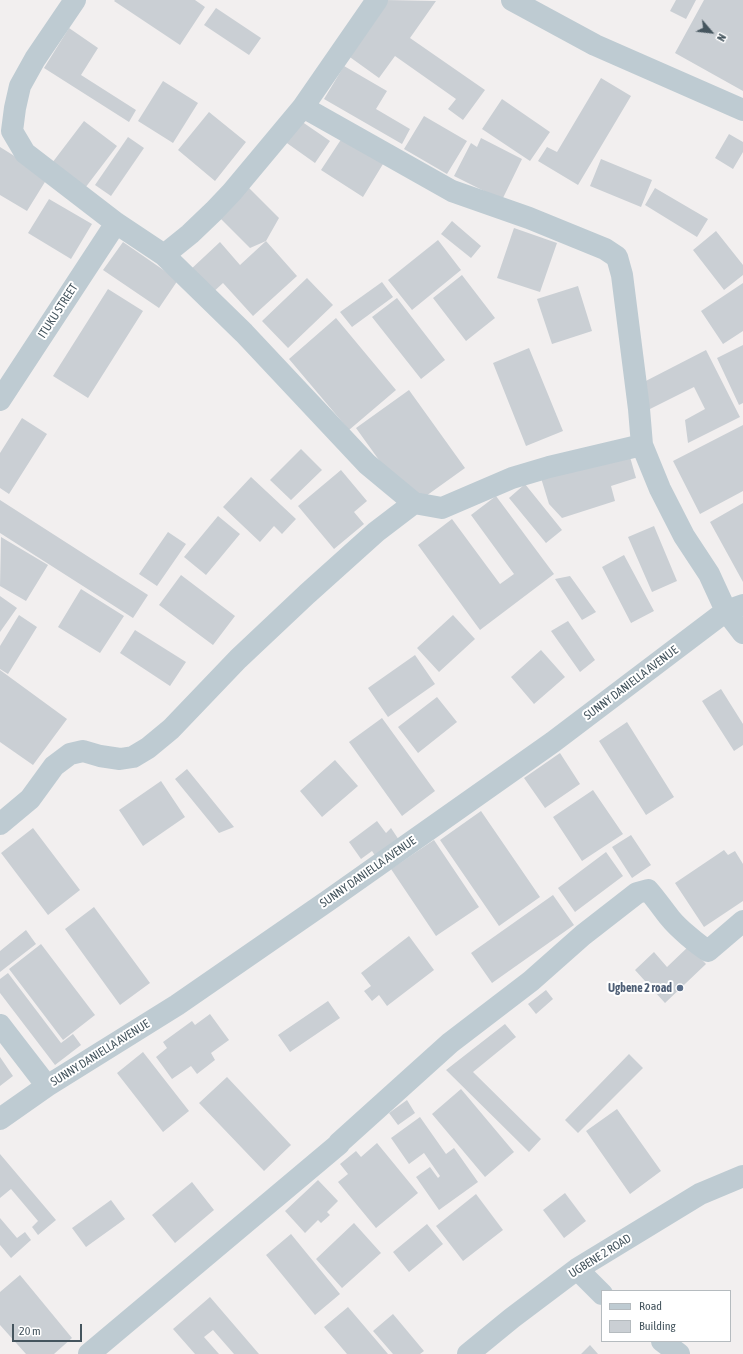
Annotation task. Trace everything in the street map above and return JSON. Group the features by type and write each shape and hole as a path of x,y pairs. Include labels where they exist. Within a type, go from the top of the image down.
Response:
{"street":[{"path":"75,0 35,59 20,86 12,131 25,153 116,223 164,256 244,333 367,464 414,503 442,508 512,478 541,469 642,445"},
{"path":"164,256 214,211 303,107 377,0"},
{"path":"512,0 595,45 743,110"},
{"path":"303,107 452,191 529,218 587,241 605,249 617,258 622,275 639,409 642,445 660,489 684,536 708,574 735,608 743,632"},
{"name":"ITUKU STREET","path":"0,400 116,223"},
{"path":"0,824 30,800 54,766 70,754 83,751 100,756 120,759 133,757 148,748 171,729 238,659 313,589 376,532 414,503"},
{"name":"SUNNY DANIELLA AVENUE","path":"0,1119 47,1086 177,1005 329,900 553,742 735,608"},
{"path":"89,1354 339,1144 450,1043 531,981 582,935 637,893 648,890 657,899 670,919 701,947 708,951 743,921"},
{"path":"0,1025 47,1086"},
{"name":"UGBENE 2 ROAD","path":"468,1354 512,1318 577,1269 700,1194 743,1176"},
{"path":"577,1269 601,1293"},
{"path":"663,1342 678,1354"}],"building":[{"path":"195,0 205,7 180,45 114,1"},
{"path":"385,0 436,1 410,38 485,90 463,120 448,109 456,99 395,56 379,78 347,55"},
{"path":"676,0 696,0 686,19 670,11"},
{"path":"704,0 743,0 743,91 675,53"},
{"path":"216,8 261,38 249,55 204,25"},
{"path":"69,28 98,48 81,75 136,110 129,122 44,68"},
{"path":"344,66 387,91 376,109 410,129 402,144 324,99"},
{"path":"601,78 631,96 578,185 538,161 547,147 557,152"},
{"path":"163,81 198,103 173,143 138,121"},
{"path":"502,99 550,132 530,161 482,129"},
{"path":"209,112 246,142 215,181 178,150"},
{"path":"424,116 467,141 447,174 404,149"},
{"path":"298,119 330,141 315,163 284,141"},
{"path":"84,121 117,146 82,192 49,167"},
{"path":"729,134 743,142 743,152 733,169 715,158"},
{"path":"128,137 144,148 111,196 95,185"},
{"path":"342,138 383,164 363,197 321,170"},
{"path":"481,138 522,159 502,200 454,176 471,143 477,147"},
{"path":"0,147 48,177 27,211 0,195"},
{"path":"601,159 652,180 641,207 590,186"},
{"path":"246,185 279,218 266,241 250,248 217,215"},
{"path":"655,188 708,219 697,237 645,205"},
{"path":"49,199 92,224 71,259 28,233"},
{"path":"452,221 481,246 471,258 441,234"},
{"path":"514,228 557,243 540,292 497,278"},
{"path":"716,231 743,265 743,275 724,290 693,250"},
{"path":"438,240 461,270 412,310 388,280"},
{"path":"266,241 297,276 253,316 223,283 210,295 189,271 220,242 240,265"},
{"path":"123,242 178,280 159,308 103,270"},
{"path":"462,275 495,318 466,341 433,298"},
{"path":"307,278 333,305 288,348 262,321"},
{"path":"382,282 393,297 352,327 340,312"},
{"path":"743,283 743,331 723,344 701,311"},
{"path":"578,286 592,331 552,344 537,299"},
{"path":"108,289 143,311 88,398 53,376"},
{"path":"397,298 445,360 421,379 372,317"},
{"path":"336,318 396,390 349,430 289,359"},
{"path":"743,345 743,403 739,405 717,358"},
{"path":"529,348 563,431 526,446 493,363"},
{"path":"706,350 740,417 688,443 685,420 705,409 694,387 650,409 638,385"},
{"path":"409,390 465,468 412,506 356,428"},
{"path":"22,418 47,434 9,494 0,488 0,453"},
{"path":"743,425 743,491 700,514 673,461"},
{"path":"301,449 322,470 291,500 270,480"},
{"path":"628,450 636,478 611,486 615,501 562,518 549,504 541,478"},
{"path":"341,470 367,501 354,512 364,524 334,549 298,506"},
{"path":"251,477 296,519 282,534 274,526 260,542 223,507"},
{"path":"525,484 562,530 546,543 509,498"},
{"path":"496,496 554,574 480,630 418,545 452,519 500,584 514,574 471,515"},
{"path":"0,500 148,595 133,618 0,533"},
{"path":"743,503 743,582 710,522"},
{"path":"218,516 240,534 206,575 184,557"},
{"path":"654,526 677,581 652,592 628,537"},
{"path":"168,532 186,544 157,586 139,574"},
{"path":"1,537 48,565 26,601 0,586"},
{"path":"624,555 654,611 631,623 602,567"},
{"path":"181,575 235,616 213,645 159,605"},
{"path":"570,576 596,612 582,620 555,579"},
{"path":"81,589 124,616 100,653 58,627"},
{"path":"0,596 17,608 0,632"},
{"path":"19,615 37,627 8,674 0,669 0,646"},
{"path":"453,615 475,639 439,672 417,648"},
{"path":"568,621 595,660 580,672 551,631"},
{"path":"135,630 186,662 170,686 120,653"},
{"path":"541,650 565,677 534,704 511,677"},
{"path":"415,655 435,684 388,717 368,688"},
{"path":"0,670 67,719 33,765 0,742"},
{"path":"721,689 743,724 743,745 734,751 702,701"},
{"path":"437,697 457,722 418,753 398,727"},
{"path":"382,718 435,791 402,816 349,742"},
{"path":"627,722 674,797 646,815 599,741"},
{"path":"560,753 580,784 545,808 524,778"},
{"path":"335,760 358,786 322,817 300,791"},
{"path":"187,769 234,827 219,833 175,779"},
{"path":"161,781 185,817 143,846 119,810"},
{"path":"593,790 623,834 582,861 553,817"},
{"path":"481,811 540,897 499,926 440,840"},
{"path":"377,821 386,833 391,828 399,840 376,857 372,851 361,859 349,842"},
{"path":"33,828 80,890 48,915 1,853"},
{"path":"631,835 651,865 632,878 612,847"},
{"path":"434,840 479,907 436,936 391,869"},
{"path":"724,850 728,855 735,851 743,864 743,901 704,927 675,883"},
{"path":"606,852 623,876 575,912 558,888"},
{"path":"553,895 574,925 492,983 471,953"},
{"path":"94,907 150,983 120,1005 65,929"},
{"path":"26,930 36,944 0,972 0,951"},
{"path":"409,936 434,970 387,1006 379,995 372,1001 364,991 371,986 361,973"},
{"path":"41,944 95,1015 63,1040 9,969"},
{"path":"689,946 706,964 665,1003 635,970 654,952 667,967"},
{"path":"8,973 61,1043 73,1034 81,1045 55,1065 0,993 0,979"},
{"path":"546,990 553,999 536,1014 528,1004"},
{"path":"328,1001 340,1018 290,1052 278,1035"},
{"path":"210,1014 229,1040 211,1053 215,1060 197,1074 191,1066 172,1079 156,1057 167,1048 163,1042 192,1021 195,1025"},
{"path":"505,1024 516,1037 473,1072 541,1139 529,1152 446,1070"},
{"path":"143,1052 189,1111 163,1132 117,1073"},
{"path":"629,1054 643,1068 578,1133 565,1120"},
{"path":"0,1057 13,1076 0,1086"},
{"path":"227,1077 291,1145 264,1171 199,1103"},
{"path":"461,1089 514,1152 485,1177 432,1114"},
{"path":"407,1100 415,1113 398,1125 389,1113"},
{"path":"617,1109 661,1171 630,1194 586,1131"},
{"path":"420,1117 446,1154 454,1148 478,1182 439,1210 416,1177 430,1167 438,1178 440,1176 424,1153 409,1164 391,1138"},
{"path":"377,1143 418,1193 376,1228 338,1182 348,1174 340,1164 356,1151 361,1157"},
{"path":"0,1154 56,1220 38,1235 32,1227 38,1221 11,1189 0,1198"},
{"path":"318,1180 338,1201 327,1212 330,1215 321,1223 318,1220 305,1233 285,1211"},
{"path":"192,1182 214,1210 175,1243 152,1215"},
{"path":"565,1193 586,1221 564,1238 543,1210"},
{"path":"476,1194 503,1230 463,1261 436,1226"},
{"path":"111,1200 125,1219 86,1247 72,1228"},
{"path":"0,1218 17,1238 25,1232 31,1240 11,1258 0,1245"},
{"path":"354,1223 381,1253 342,1288 316,1259"},
{"path":"427,1224 443,1244 409,1272 393,1252"},
{"path":"291,1234 340,1294 315,1315 266,1255"},
{"path":"20,1275 72,1338 54,1354 26,1354 0,1325 0,1292"},
{"path":"210,1297 259,1354 234,1354 213,1330 204,1337 219,1354 195,1354 173,1329"},
{"path":"348,1307 388,1354 347,1354 324,1327"},
{"path":"393,1314 424,1351 420,1354 393,1354 373,1331"},
{"path":"590,1345 598,1354 581,1354"}],"place":[{"name":"Ugbene 2 road","path":"680,988"}]}
